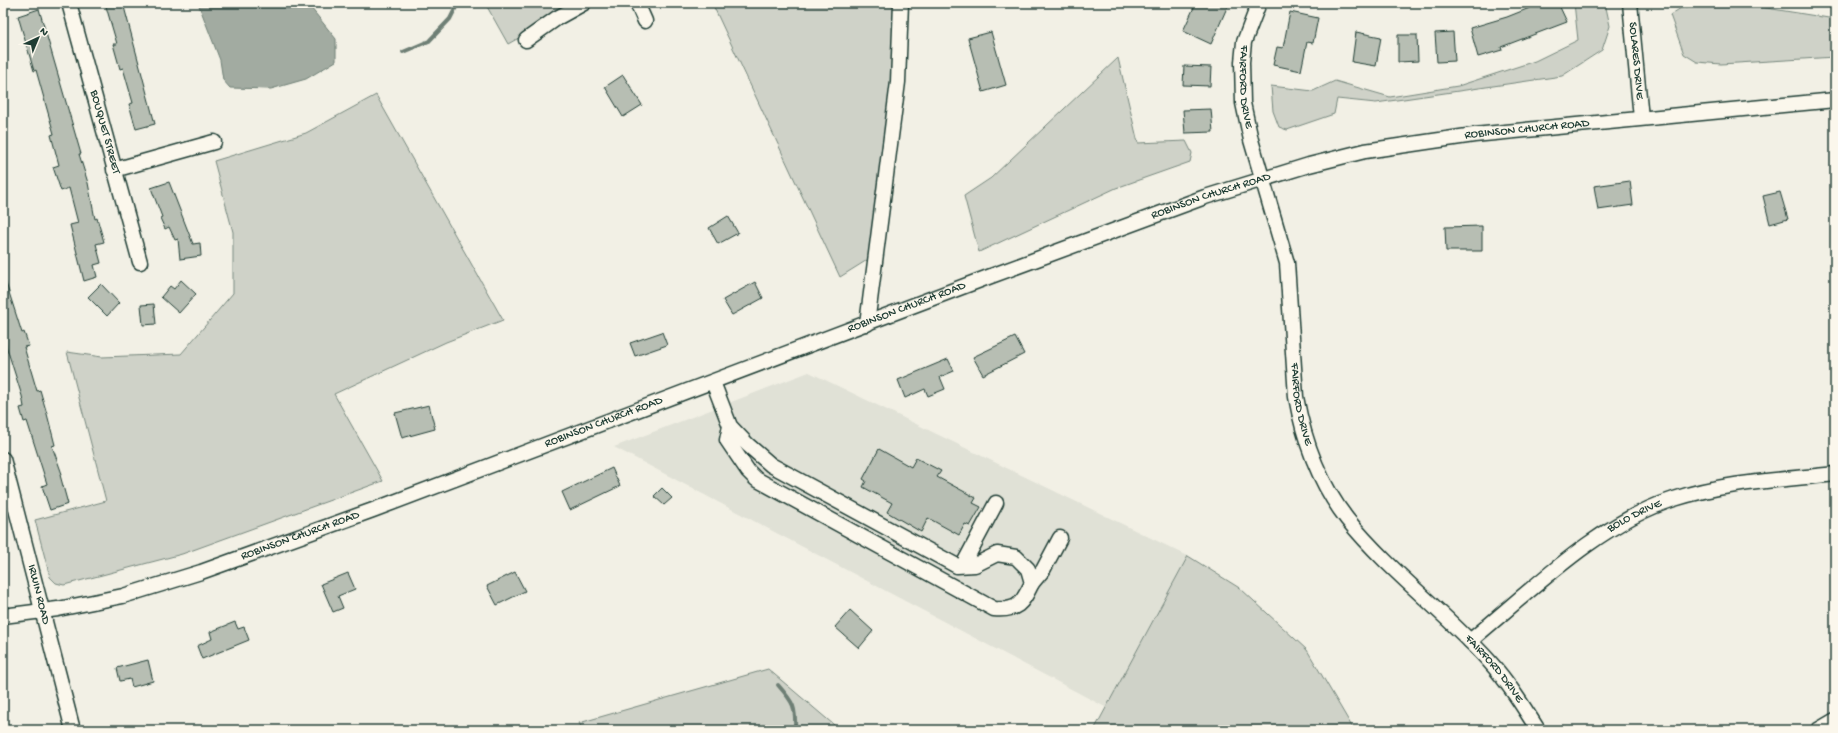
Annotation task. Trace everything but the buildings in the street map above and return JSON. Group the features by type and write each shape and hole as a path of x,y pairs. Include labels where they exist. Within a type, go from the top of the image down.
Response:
{"street":[{"name":"BOUQUET STREET","path":"69,3 140,262"},
{"path":"526,40 557,18 584,3"},
{"path":"637,3 645,21"},
{"path":"867,324 898,82 902,3"},
{"name":"FAIRFORD DRIVE","path":"1260,3 1244,42 1242,62 1243,103 1262,179 1287,263 1296,397 1304,434 1318,469 1336,503 1359,533 1470,641 1505,680 1538,730"},
{"name":"SOLARES DRIVE","path":"1630,3 1642,118"},
{"name":"ROBINSON CHURCH ROAD","path":"3,616 42,612 124,596 201,572 366,513 1205,197 1309,165 1365,152 1474,135 1835,100"},
{"path":"114,170 214,142"},
{"path":"713,382 730,426 748,445 771,464 957,566 975,565 997,554 1010,555 1016,557 1028,569 1032,582"},
{"path":"730,426 727,440 748,471 756,479 994,609 1004,610 1017,607 1024,600 1032,582 1043,570 1060,538"},
{"name":"IRWIN ROAD","path":"3,458 73,730"},
{"name":"BOLO DRIVE","path":"1470,641 1594,539 1632,516 1673,499 1716,488 1835,474"},
{"path":"963,565 996,503"},
{"path":"1818,730 1835,720"}],"shaded area":[{"path":"198,3 307,3 336,39 336,61 306,79 271,89 230,88 223,80 220,60"},
{"path":"485,3 570,3 540,26 508,44"},
{"path":"712,3 901,3 872,257 840,277"},
{"path":"1574,3 1605,3 1610,26 1602,50 1562,76 1376,103 1337,99 1334,114 1287,130 1279,127 1273,111 1271,86 1313,91 1335,81 1390,97 1458,86 1535,61 1578,40"},
{"path":"1703,3 1735,3 1835,19 1835,57 1721,64 1697,62 1684,54 1670,15 1681,8"},
{"path":"1118,58 1138,143 1186,141 1192,153 1190,162 1116,188 979,252 964,196 991,178"},
{"path":"376,95 503,320 446,342 334,394 383,481 182,554 64,585 56,583 50,577 35,520 106,501 67,352 102,357 181,354 233,293 233,232 214,161 306,133"},
{"path":"809,372 1188,556 1107,708 614,447"},
{"path":"1188,556 1241,589 1307,650 1354,730 1094,730"},
{"path":"768,669 840,730 583,730 579,723"}],"waterway":[{"path":"403,52 429,41 450,19 458,3"},
{"path":"778,685 788,696 793,706 795,730"}]}
